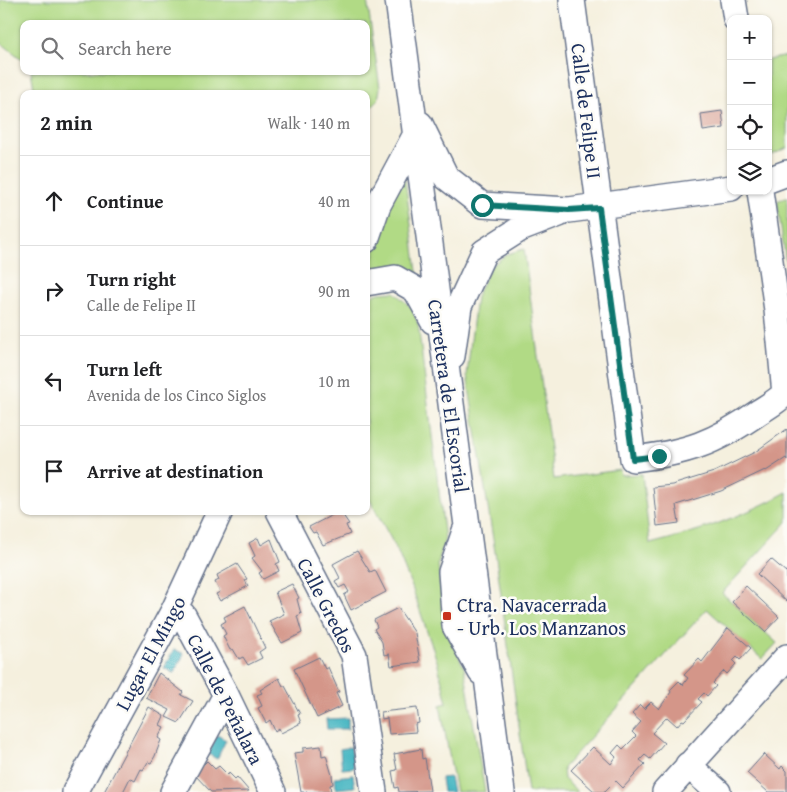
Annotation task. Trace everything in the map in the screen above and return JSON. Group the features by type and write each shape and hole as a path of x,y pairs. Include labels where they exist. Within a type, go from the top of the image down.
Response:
{"street":[{"name":"Carretera de El Escorial","path":"398,0 440,334 449,384 502,792"},
{"name":"Calle de Felipe II","path":"572,0 633,459 675,453 712,442 730,433 786,393"},
{"path":"733,0 735,15"},
{"path":"411,106 446,178 482,205 569,210 599,208 727,189"},
{"path":"370,228 378,205 415,136"},
{"path":"772,179 787,173"},
{"path":"761,195 782,315 786,393"},
{"path":"449,384 459,306 484,252 520,228 569,210"},
{"path":"370,282 395,278 416,290 440,334"},
{"name":"Lugar El Mingo","path":"75,792 174,610 218,515"},
{"name":"Calle Gredos","path":"281,515 354,655 374,792"},
{"name":"Calle de Peñalara","path":"174,610 183,615 226,695 273,792"},
{"path":"664,792 787,657"},
{"path":"173,792 226,695"},
{"path":"688,766 718,792"}],"green space":[{"path":"0,0 367,0 370,20 20,20 20,58 0,42"},
{"path":"370,20 380,88 378,100 370,108 370,90 34,90 32,75 370,75"},
{"path":"787,56 787,148 772,155 772,60"},
{"path":"405,179 418,279 370,272 370,264 374,256 381,215"},
{"path":"787,197 787,269 777,201"},
{"path":"524,249 554,479 620,470 621,475 642,474 650,544 720,523 754,509 787,492 787,522 722,593 777,643 762,659 707,609 563,768 564,779 578,792 528,792 496,558 467,375 476,297 490,267 507,254"},
{"path":"394,292 412,308 418,324 445,539 438,563 444,626 464,667 485,792 456,792 440,705 447,703 437,661 412,587 397,550 370,500 370,296 379,293"}],"water":[{"path":"174,649 184,654 174,673 164,668"},
{"path":"348,718 348,729 327,729 326,719"},
{"path":"217,735 226,740 217,759 208,754"},
{"path":"351,747 354,768 342,769 340,749"},
{"path":"353,775 355,787 336,789 335,777"},
{"path":"450,777 453,792 443,792 441,778"}],"building":[{"path":"722,111 724,128 703,131 701,114"},
{"path":"787,429 787,460 786,458 766,471 721,491 676,505 679,523 657,526 653,487 672,485 714,472 755,452"},
{"path":"332,515 343,515 349,524 346,525 350,534 323,545 316,532 313,533 309,527"},
{"path":"258,538 261,545 271,539 280,562 276,564 279,571 263,579 259,573 262,571 252,558 255,556 249,543"},
{"path":"357,551 370,572 375,570 386,592 351,610 344,595 349,592 345,585 339,588 335,581 340,578 333,564"},
{"path":"771,559 786,572 787,570 787,602 757,574"},
{"path":"237,564 247,579 245,580 248,586 220,601 216,594 220,592 215,582 219,580 217,575"},
{"path":"292,584 299,598 297,599 301,614 297,616 302,633 282,643 269,621 284,614 275,592"},
{"path":"746,586 779,617 765,632 732,602"},
{"path":"245,606 265,648 259,652 262,658 248,665 243,657 239,659 233,649 230,650 223,636 226,634 221,624 226,621 224,617"},
{"path":"398,608 415,633 420,662 391,666 389,654 384,655 382,642 374,629 377,627 374,620"},
{"path":"728,628 751,648 740,660 737,657 733,661 736,664 727,674 724,671 713,683 716,686 707,696 704,693 698,699 702,702 684,721 682,720 677,726 667,717 652,733 664,743 650,759 645,755 640,760 645,764 623,788 616,781 605,792 595,792 571,770 593,747 611,764 616,757 612,753 619,745 623,749 636,736 632,732 641,722 632,714 640,705 644,709 651,702 659,709 671,692 670,690 679,681 683,685 688,678 684,675 699,659 702,662"},
{"path":"319,657 325,669 328,667 339,692 336,693 342,706 317,718 294,669"},
{"path":"159,673 183,692 181,695 193,701 179,723 166,717 170,710 146,698"},
{"path":"279,678 300,714 298,715 301,723 281,733 279,728 275,731 270,720 266,723 258,708 262,706 257,695 262,693 260,690"},
{"path":"149,707 164,716 160,725 164,727 158,738 161,740 155,756 151,763 148,762 143,770 141,769 135,781 130,778 123,792 104,792"},
{"path":"417,708 419,723 415,724 416,732 389,734 387,718 382,719 381,712"},
{"path":"321,746 322,756 326,755 332,775 333,784 330,785 331,792 301,792 294,753 303,752 303,748"},
{"path":"421,749 422,759 425,758 430,791 399,792 398,787 395,788 392,771 397,770 394,754"},
{"path":"764,754 780,769 782,766 787,771 787,792 768,792 747,773"},
{"path":"207,761 215,769 219,766 228,775 229,773 235,779 237,777 249,791 211,792 194,774"}],"place":[{"name":"Ctra. Navacerrada - Urb. Los Manzanos","path":"447,616"}],"route":[{"path":"482,205 569,210 599,208 633,459 659,456"}]}
